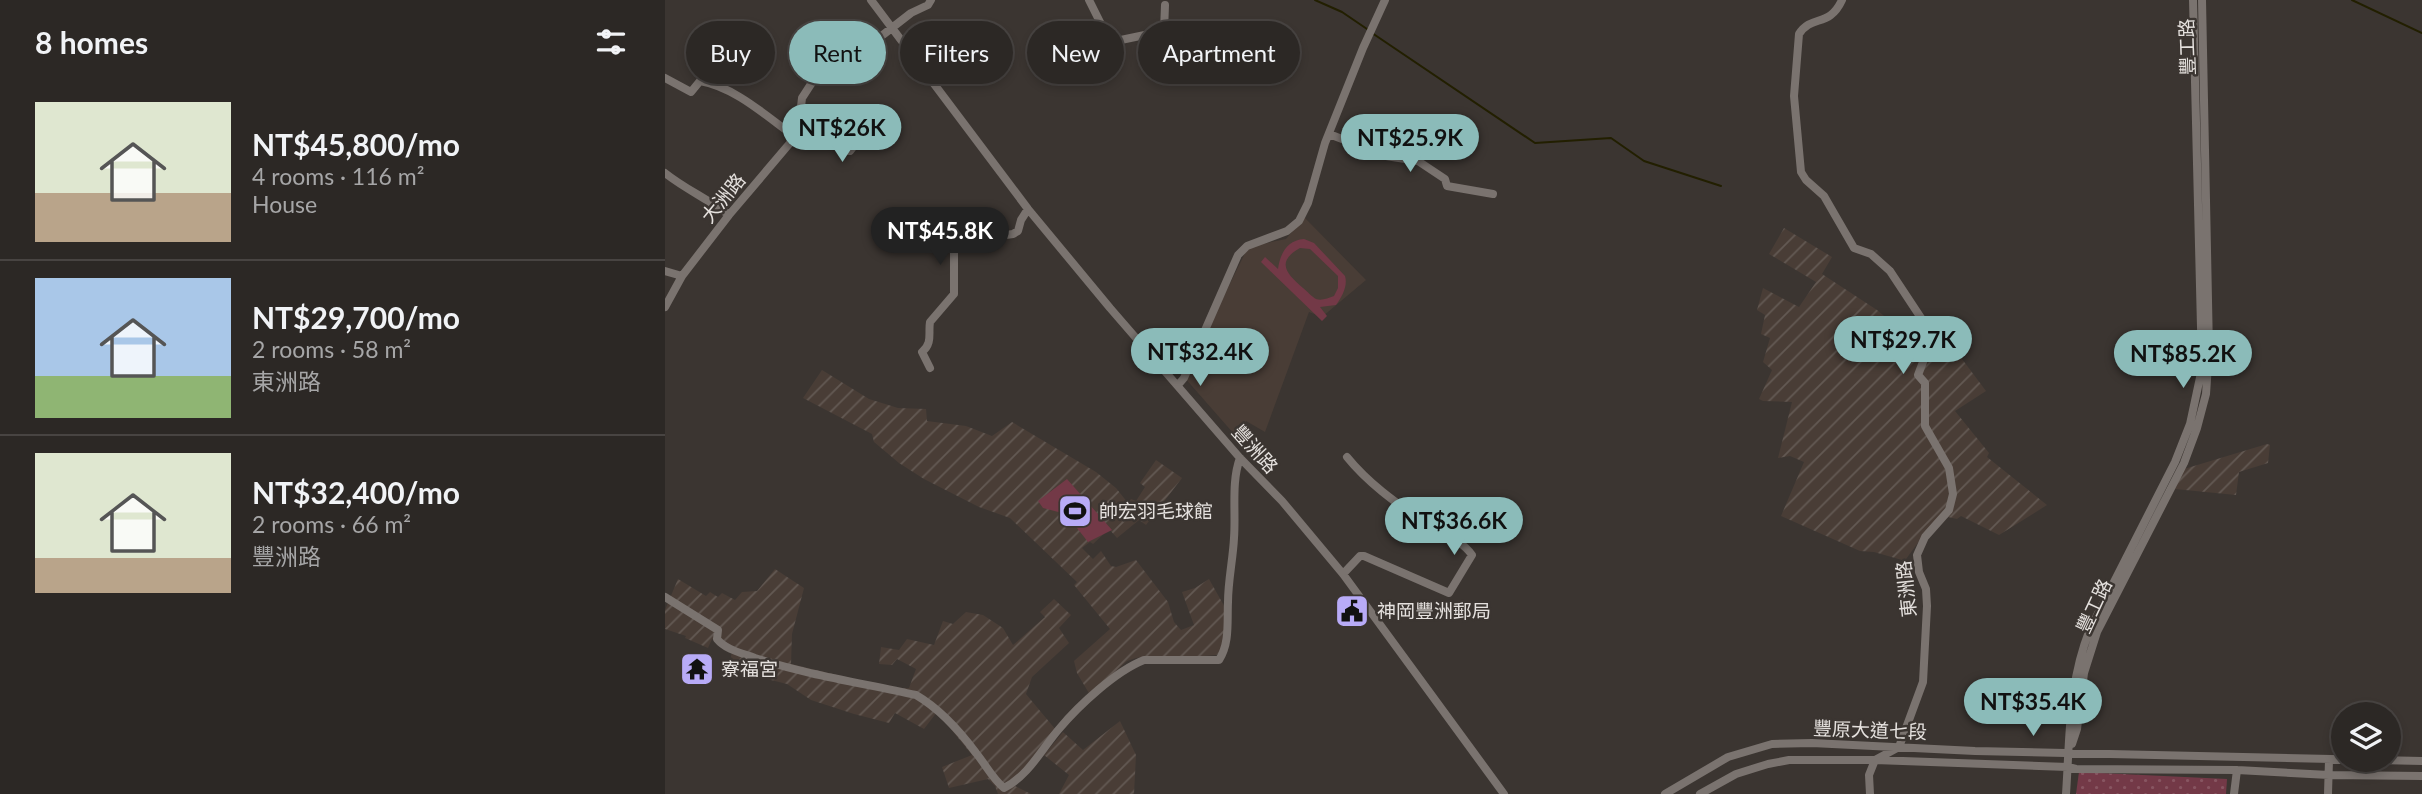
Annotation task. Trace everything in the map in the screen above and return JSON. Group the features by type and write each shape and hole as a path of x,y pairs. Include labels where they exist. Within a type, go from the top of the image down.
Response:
{"street":[{"name":"豐洲路","path":"871,0 1028,209 1240,458 1282,501 1343,574 1504,794"},
{"name":"大洲路","path":"665,307 682,276 794,136 802,98 813,81 866,48 911,13 928,5 931,0"},
{"path":"1089,0 1103,28 1116,41 1164,31 1165,5"},
{"path":"1178,385 1184,379 1238,255 1247,246 1287,232 1299,220 1308,203 1329,134 1385,0"},
{"name":"東洲路","path":"1842,0 1833,15 1811,22 1804,26 1799,34 1794,96 1800,168 1806,180 1824,195 1852,245 1860,252 1871,254 1890,271 1929,330 1931,341 1918,375 1925,383 1925,426 1949,468 1953,488 1949,510 1925,537 1917,555 1919,572 1926,589 1924,673 1899,747"},
{"name":"豐工路","path":"2069,753 2075,673 2089,628 2175,462 2190,424 2202,368 2193,0"},
{"name":"豐工路","path":"2069,753 2077,729 2084,673 2097,632 2184,463 2206,394 2209,350 2202,0"},
{"path":"665,78 691,92 700,81 713,83 746,102 794,136"},
{"path":"800,117 806,124 850,151 861,137 860,123"},
{"path":"1329,134 1386,156 1418,161 1445,179 1447,186 1493,194"},
{"path":"665,173 686,190 710,201 729,215"},
{"path":"930,368 922,352 928,347 930,321 954,293 954,247 957,242 1013,234 1018,231 1028,209"},
{"path":"665,271 682,276"},
{"path":"1343,574 1364,556 1449,593 1472,555 1464,546 1424,522 1371,483 1347,457"},
{"path":"665,597 718,630 718,642 736,651 790,669 916,695 933,705 977,753 993,779 1004,788 1023,776 1068,719 1104,686 1134,664 1145,660 1219,660 1224,652 1228,626 1236,511 1235,471 1240,458"},
{"name":"豐原大道七段","path":"1664,794 1728,757 1772,744 2422,761"},
{"path":"1870,794 1870,775 1875,760 1899,747"},
{"path":"2066,794 2069,753"},
{"name":"豐原大道七段","path":"1700,794 1710,791 1736,774 1789,760 1875,760 2076,769 2237,770 2422,776"},
{"path":"2327,794 2329,760"},
{"path":"2234,794 2237,770"}],"shaded area":[{"path":"1304,217 1366,280 1322,317 1309,312 1265,432 1246,421 1241,442 1184,377 1248,247 1286,239"},
{"path":"1784,228 1832,257 1822,274 1877,310 1928,353 1935,339 1953,347 1986,391 1955,411 1989,453 1987,457 2047,505 1999,535 1961,516 1957,519 1948,517 1931,525 1906,559 1902,560 1860,551 1781,516 1804,462 1790,456 1778,458 1792,402 1759,399 1772,370 1763,362 1770,338 1761,334 1765,315 1757,310 1763,288 1799,307 1816,282 1769,254"},
{"path":"1298,240 1314,243 1345,276 1345,287 1336,305 1320,307 1327,316 1322,321 1261,262 1265,257 1278,269 1285,249","holes":["1300,248 1310,249 1338,276 1338,288 1334,296 1316,299 1288,273 1286,263 1292,253"]},
{"path":"822,370 869,399 898,408 926,409 927,421 966,426 992,436 1012,422 1096,472 1116,488 1128,503 1131,499 1136,501 1145,487 1140,483 1156,460 1182,478 1146,525 1139,520 1117,538 1109,529 1093,544 1090,542 1082,548 1093,559 1101,551 1111,566 1116,567 1136,560 1168,602 1174,622 1181,630 1194,625 1182,592 1209,579 1227,611 1220,652 1216,655 1180,658 1136,658 1127,661 1090,695 1077,673 1074,661 1110,629 1074,585 1077,582 1010,518 979,507 924,479 874,442 872,434 803,398"},
{"path":"2270,445 2268,463 2239,472 2236,495 2175,489 2184,469"},
{"name":"帥宏羽毛球館","path":"1067,479 1112,530 1088,542 1066,514 1043,508 1038,501"},
{"path":"775,569 804,588 792,634 791,664 896,689 909,688 916,669 897,659 892,665 879,664 881,647 899,650 907,639 934,645 943,621 953,624 966,612 983,615 1003,628 1013,645 1045,617 1040,612 1054,599 1071,615 1059,628 1069,643 1032,677 1026,694 1056,730 1020,775 1015,786 1031,794 998,794 988,779 949,788 942,767 972,755 937,712 924,729 895,713 889,723 854,714 811,700 787,684 728,669 732,652 712,639 708,648 665,629 665,610 678,579 706,596 710,592 718,597 722,593 735,600 742,592 757,591"},
{"path":"1120,721 1136,755 1134,794 1059,794 1069,775 1044,755 1063,732 1083,750"},
{"path":"2079,772 2227,779 2226,794 2076,794"}],"waterway":[{"path":"1315,0 1342,12 1367,29"},
{"path":"2352,0 2422,33"},
{"path":"1372,33 1535,143 1611,138 1644,161 1721,186"}],"place":[{"name":"帥宏羽毛球館","path":"1075,511"},
{"name":"神岡豐洲郵局","path":"1352,611"},
{"name":"寮福宮","path":"697,669"}]}
